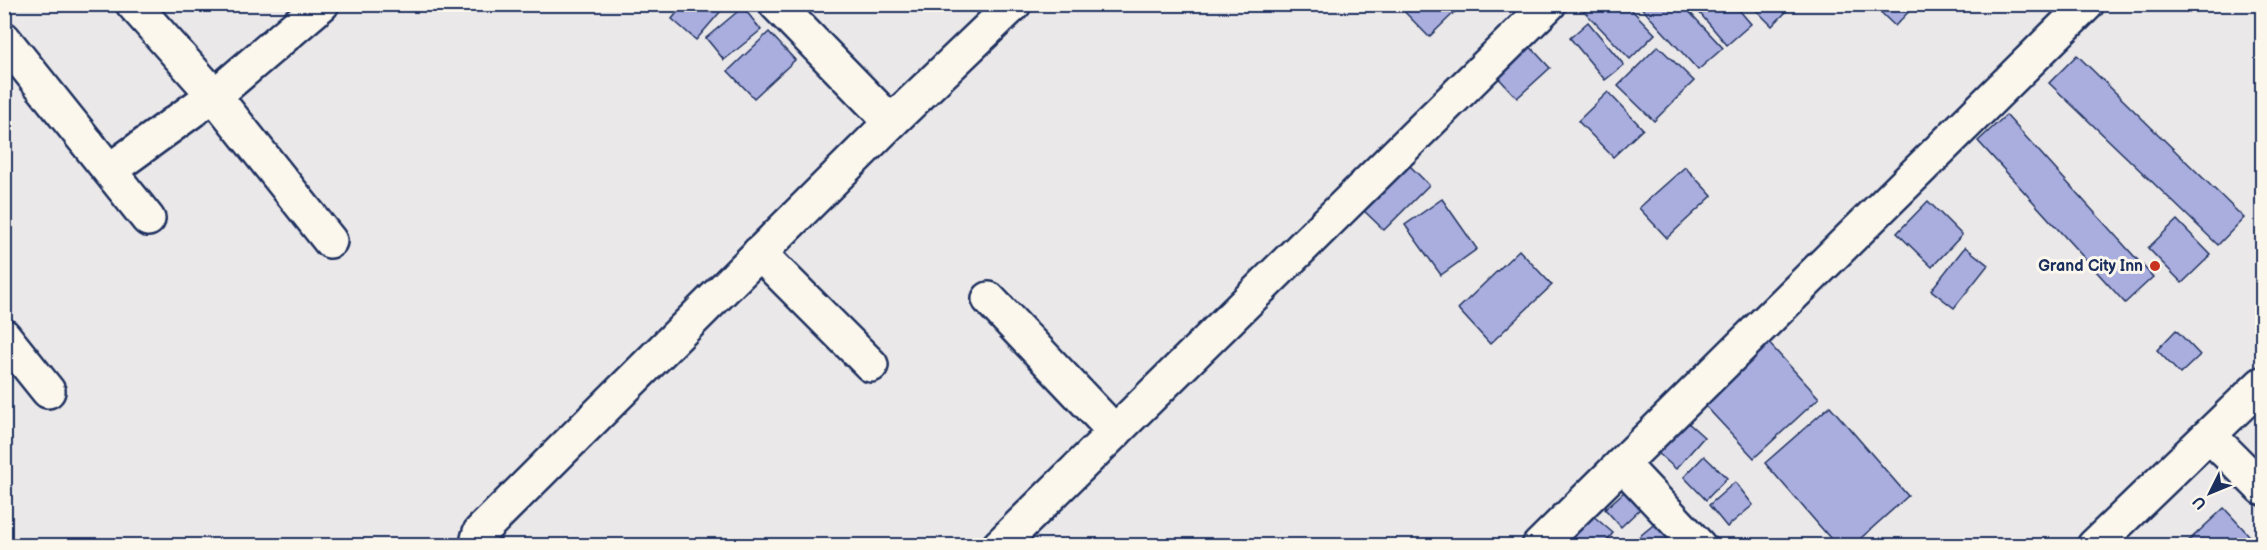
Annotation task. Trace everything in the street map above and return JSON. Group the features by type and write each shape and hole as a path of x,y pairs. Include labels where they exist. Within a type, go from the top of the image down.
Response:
{"street":[{"path":"133,4 213,94 330,241"},
{"path":"110,170 226,86 322,4"},
{"path":"776,4 891,122"},
{"path":"480,542 480,532 891,122 1014,4"},
{"path":"999,546 1549,4"},
{"path":"1539,546 2087,4"},
{"path":"4,39 148,219"},
{"path":"759,253 871,365"},
{"path":"989,299 1115,432"},
{"path":"4,336 48,391"},
{"path":"2094,546 2262,384"},
{"path":"2210,436 2262,488"},
{"path":"1622,464 1699,546"}],"building":[{"path":"684,4 727,4 696,40 672,19"},
{"path":"1397,4 1463,4 1429,37"},
{"path":"1584,4 1626,4 1655,34 1630,59 1581,8"},
{"path":"1638,4 1682,4 1723,48 1698,70"},
{"path":"1692,4 1734,4 1751,24 1727,45"},
{"path":"1750,4 1794,4 1772,26"},
{"path":"1872,4 1916,4 1895,26"},
{"path":"743,7 761,30 724,60 706,38"},
{"path":"1588,22 1624,65 1605,80 1570,38"},
{"path":"769,32 795,60 754,98 728,71"},
{"path":"1526,42 1550,68 1517,98 1493,72"},
{"path":"1658,46 1694,81 1654,121 1618,86"},
{"path":"2077,55 2244,218 2218,245 2049,83"},
{"path":"1608,92 1643,129 1613,157 1578,121"},
{"path":"2006,115 2153,277 2125,303 1978,141"},
{"path":"1405,161 1429,185 1384,230 1360,207"},
{"path":"1685,167 1712,196 1667,238 1639,208"},
{"path":"1442,199 1477,249 1441,275 1405,225"},
{"path":"1928,201 1962,235 1932,267 1897,233"},
{"path":"2177,220 2211,255 2182,283 2148,248"},
{"path":"1965,247 1988,265 1954,308 1931,290"},
{"path":"1519,250 1552,285 1490,344 1458,309"},
{"path":"2176,330 2200,355 2180,374 2157,350"},
{"path":"1766,340 1819,398 1754,458 1700,400"},
{"path":"1830,406 1908,496 1852,546 1837,546 1765,463"},
{"path":"1686,421 1704,437 1676,469 1658,453"},
{"path":"1704,456 1727,478 1706,500 1684,477"},
{"path":"1735,482 1753,505 1727,527 1709,505"},
{"path":"1625,491 1641,508 1621,527 1605,509"},
{"path":"2224,508 2259,546 2183,546"},
{"path":"1590,513 1613,533 1602,546 1575,546 1568,539"},
{"path":"1657,522 1676,546 1639,546 1635,540"}],"place":[{"name":"Grand City Inn","path":"2155,266"}]}
